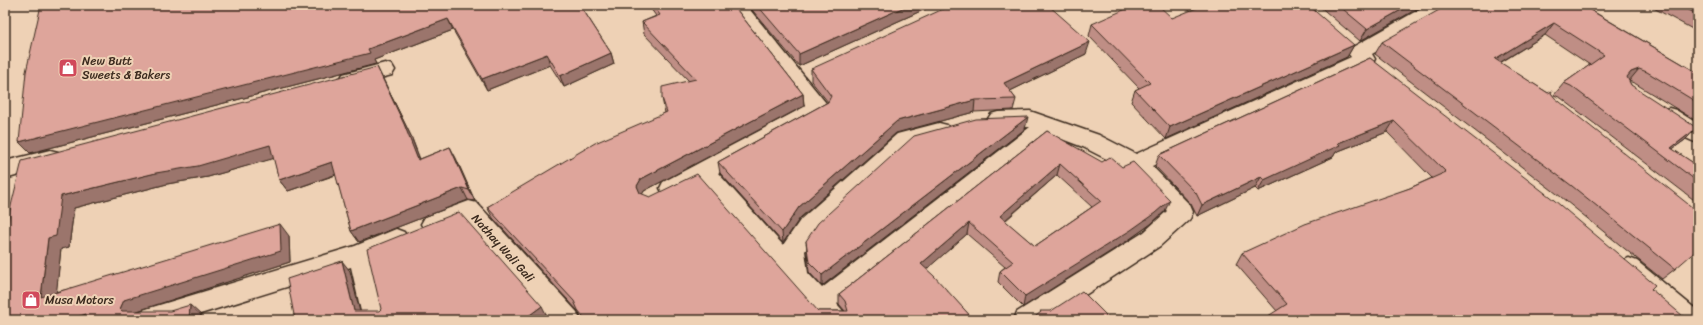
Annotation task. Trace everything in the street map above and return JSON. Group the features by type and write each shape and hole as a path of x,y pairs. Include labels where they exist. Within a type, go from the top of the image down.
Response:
{"street":[{"path":"653,198 820,108 803,75 736,5"},
{"path":"1136,164 1362,56 1442,5"},
{"path":"1342,38 1384,73"},
{"path":"333,84 385,70"},
{"path":"1653,106 1698,135"},
{"path":"981,120 1030,119 1091,141 1136,164 1182,212 1152,239 1026,320"},
{"path":"796,277 793,249 809,226 905,140 960,125"},
{"path":"820,303 1047,126"},
{"path":"5,170 67,154"},
{"path":"702,171 835,320"},
{"name":"Nathay Wali Gali","path":"360,254 469,210 568,320"},
{"path":"146,320 360,254 375,320"},
{"path":"1612,254 1691,320"}],"building":[{"path":"41,5 580,5 611,53 560,76 547,54 482,79 448,19 368,49 370,53 19,142 26,72"},
{"path":"653,5 733,5 803,94 641,179 637,186 640,193 650,197 697,174 818,311 848,311 845,301 839,294 1047,131 1102,162 1110,157 1122,167 1133,162 1170,200 1131,230 1025,296 1000,271 1013,262 969,223 921,264 974,320 586,320 578,310 574,301 487,207 595,143 667,112 662,98 662,87 696,79 642,22 660,15","holes":["1060,164 1101,201 1035,246 1000,216"]},
{"path":"757,5 909,5 799,54"},
{"path":"952,5 1048,5 1090,42 1004,83 1016,99 975,100 897,121 799,207 782,232 718,162 828,102 831,96 811,69"},
{"path":"1135,5 1158,5 1172,18 1204,5 1308,5 1354,45 1170,127 1135,90 1150,83 1092,24"},
{"path":"1338,5 1410,5 1367,29"},
{"path":"1448,5 1588,5 1585,7 1698,73 1698,103 1647,72 1639,69 1631,72 1627,77 1631,85 1697,128 1671,148 1698,166 1698,182 1571,86 1564,83 1604,55 1554,23 1495,59 1548,93 1552,91 1551,93 1555,98 1698,212 1698,249 1675,269 1572,186 1382,42"},
{"path":"1680,5 1698,5 1698,15"},
{"path":"1370,58 1554,200 1655,285 1651,289 1683,316 1672,320 1262,320 1287,304 1242,253 1305,224 1410,188 1446,172 1394,121 1338,143 1340,145 1264,180 1261,177 1202,205 1196,193 1159,155"},
{"path":"377,67 404,124 418,160 450,147 469,190 462,188 351,231 332,162 279,180 270,145 198,166 156,173 61,196 56,236 48,238 41,297 280,224 281,251 124,300 120,309 122,311 170,311 190,305 189,320 85,320 86,314 68,320 5,320 5,249 10,210 22,161"},
{"path":"1028,117 822,275 809,262 806,241 818,223 914,136 976,119"},
{"path":"459,212 542,306 523,320 295,320 287,279 342,261 354,311 379,311 381,309 367,249"},
{"path":"1082,291 1111,320 1031,320 1041,312 1040,311 1051,311"}],"place":[{"name":"New Butt Sweets & Bakers","path":"68,68"},
{"name":"Musa Motors","path":"31,300"}]}
